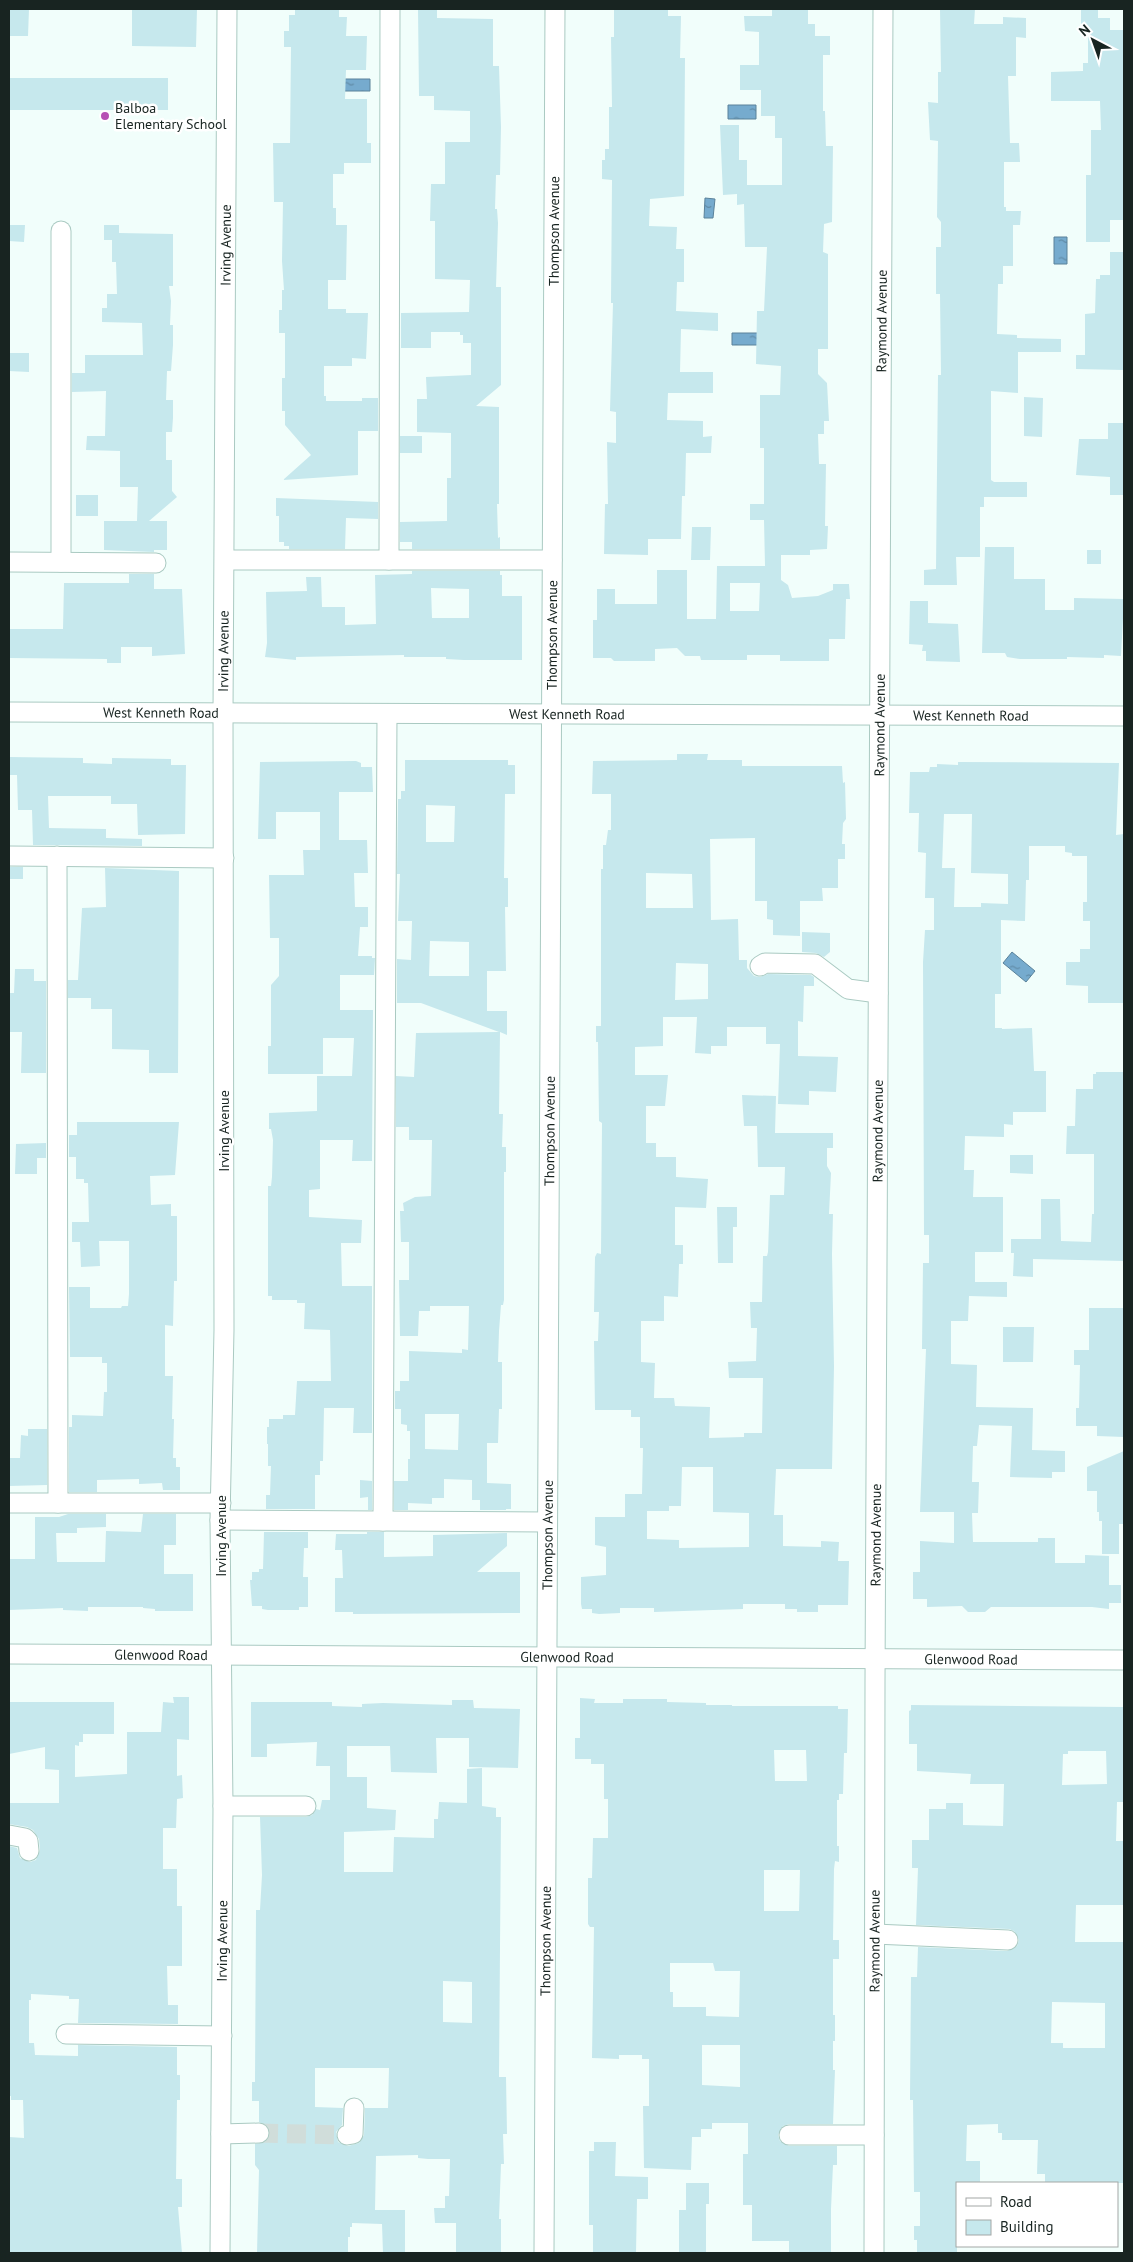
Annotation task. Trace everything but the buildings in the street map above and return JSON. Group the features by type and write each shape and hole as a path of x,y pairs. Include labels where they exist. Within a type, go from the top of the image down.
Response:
{"street":[{"name":"Irving Avenue","path":"220,2253 223,1806 221,1511 224,1330 223,713 228,9"},
{"path":"389,560 390,9"},
{"name":"Thompson Avenue","path":"544,2253 555,9"},
{"name":"Raymond Avenue","path":"874,2253 883,9"},
{"path":"60,231 61,562"},
{"path":"225,560 552,560"},
{"path":"9,562 156,563"},
{"name":"West Kenneth Road","path":"9,712 551,716 1124,716"},
{"path":"383,1522 387,714"},
{"path":"9,856 224,858"},
{"path":"57,856 58,1503"},
{"path":"760,966 764,963 815,964 848,989 878,993"},
{"path":"9,1503 58,1503 221,1511 383,1522 547,1522"},
{"name":"Glenwood Road","path":"9,1654 1124,1660"},
{"path":"223,1806 306,1806"},
{"path":"9,1835 25,1838 28,1841 29,1851"},
{"path":"875,1934 1008,1940"},
{"path":"66,2034 222,2036"},
{"path":"347,2135 353,2134 354,2108"},
{"path":"221,2134 259,2134"},
{"path":"789,2135 874,2135"}],"water":[{"path":"340,79 370,79 370,91 340,91"},
{"path":"728,105 756,105 756,119 728,119"},
{"path":"705,198 715,199 713,218 704,218"},
{"path":"1054,237 1067,237 1067,264 1054,264"},
{"path":"732,333 761,333 761,345 732,345"},
{"path":"1012,952 1035,971 1026,982 1003,963"}],"tunnel":[{"path":"259,2133 347,2135"}],"place":[{"name":"Balboa Elementary School","path":"105,116"}]}
